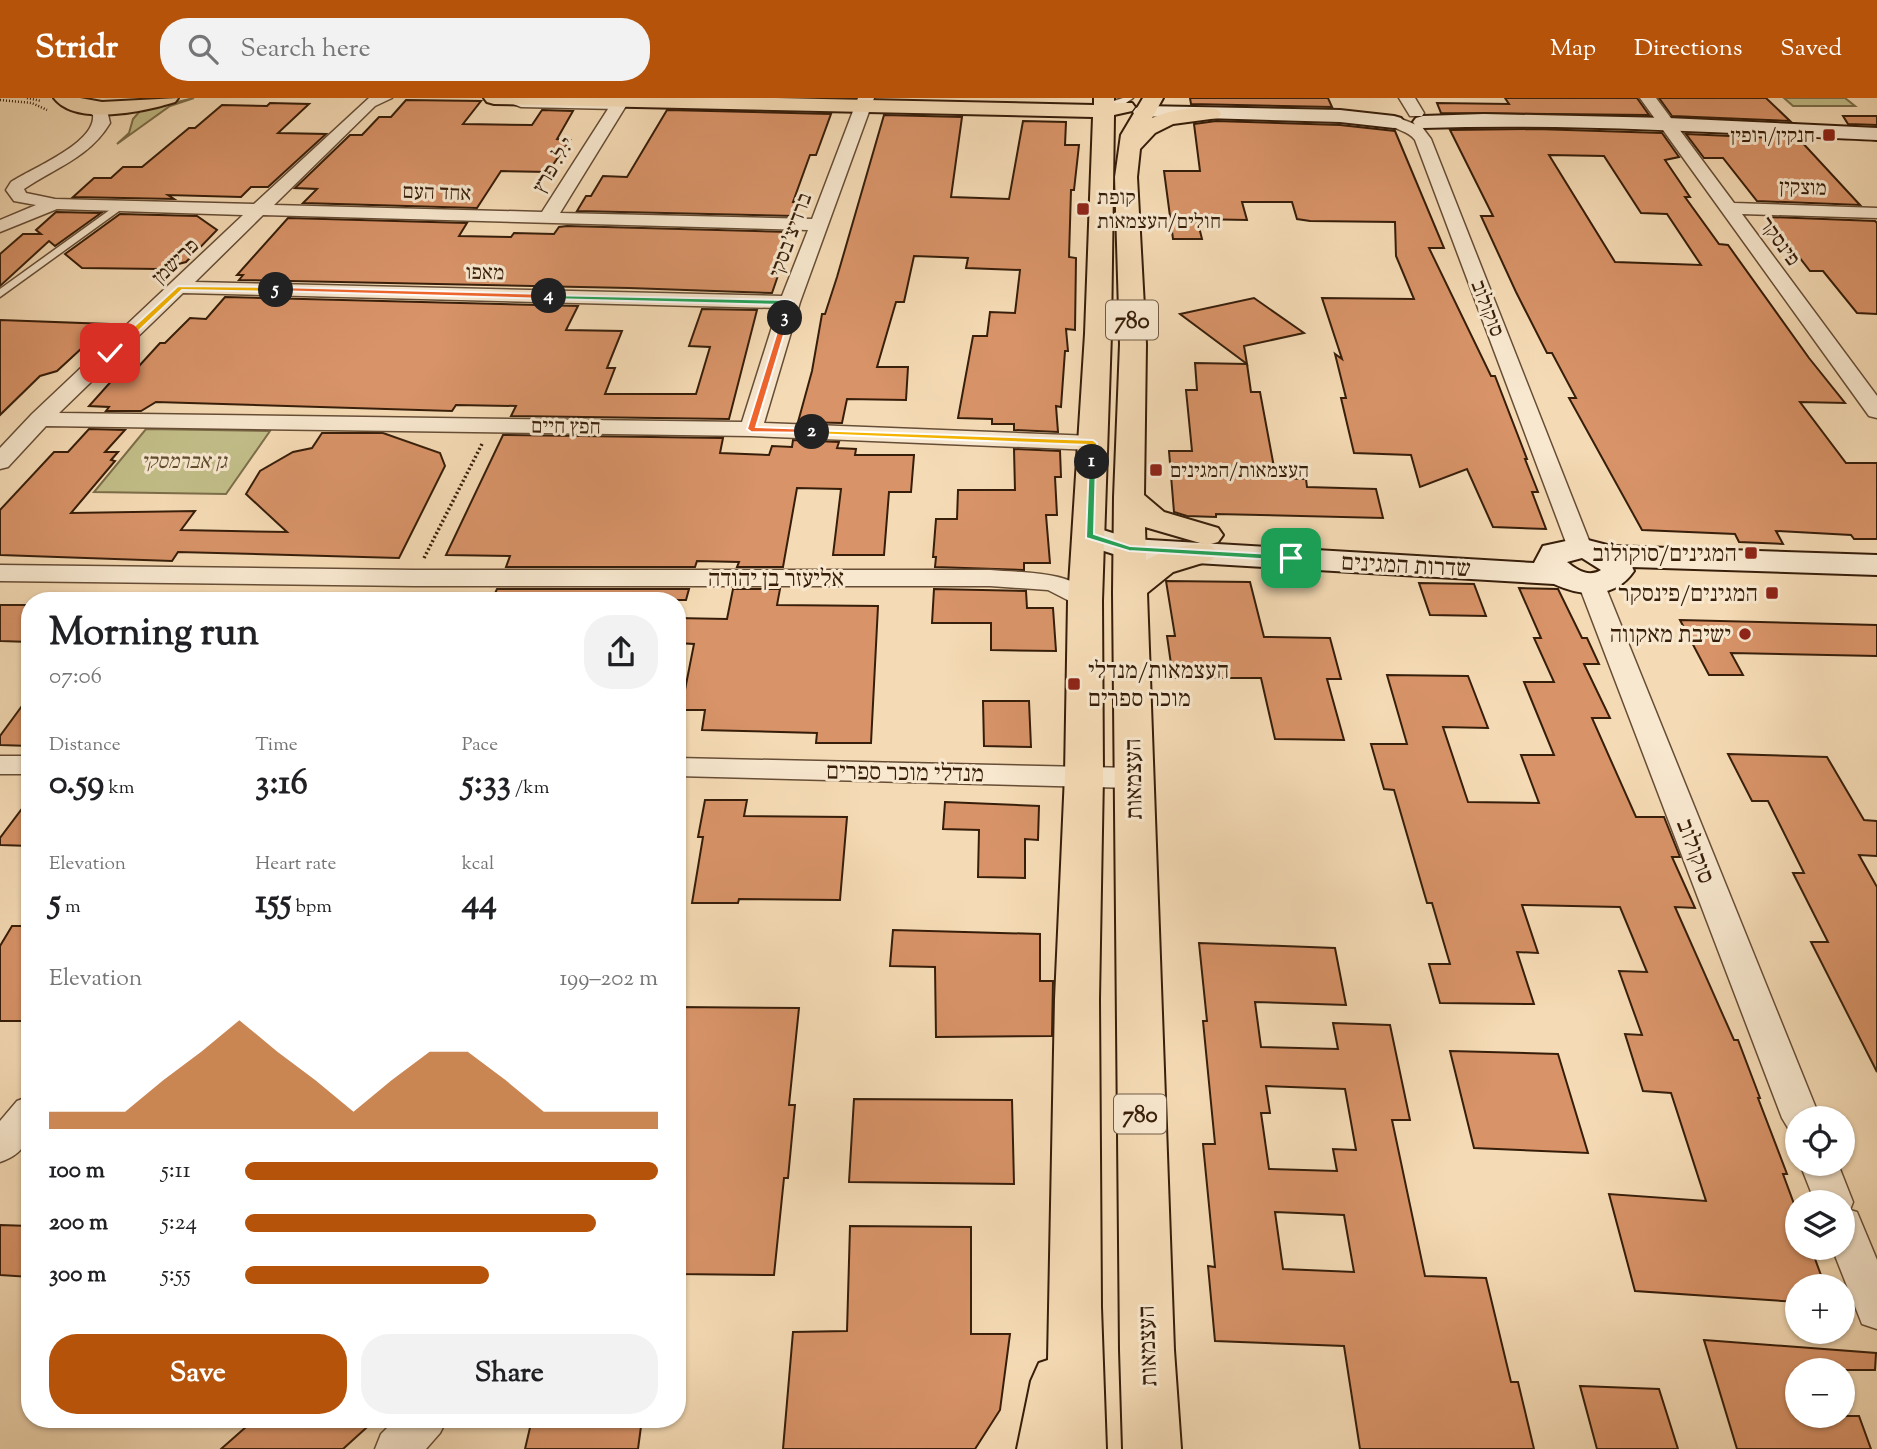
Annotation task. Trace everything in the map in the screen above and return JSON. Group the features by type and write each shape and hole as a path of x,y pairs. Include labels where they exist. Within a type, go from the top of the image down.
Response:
{"main road":[{"path":"65,98 87,106 161,100"},
{"path":"494,98 618,104 864,101 1052,101 1123,104"},
{"path":"1052,101 1076,98"},
{"path":"864,101 1077,116 1088,122 1101,136"},
{"path":"1019,110 1123,104"},
{"name":"העצמאות","path":"1077,1449 1074,1307 1085,601 1098,334 1101,136 1123,104"},
{"name":"העצמאות","path":"1123,104 1133,344 1129,525 1133,778 1147,1350 1152,1449"},
{"path":"1127,150 1144,130 1155,122 1171,117 1211,114"},
{"path":"1129,525 1153,519 1204,544"},
{"path":"1130,593 1156,567 1204,544"},
{"path":"1046,1449 1074,1307"}],"street":[{"name":"פרישמן","path":"0,462 40,419 370,103 384,98"},
{"name":"פינסקר","path":"1648,98 1877,411"},
{"path":"55,204 35,200 33,194 100,150 117,131 122,118 161,100"},
{"name":"ברדיצ'בסקי","path":"751,429 790,302 864,101"},
{"name":"י.ל. פרץ","path":"548,217 618,104"},
{"path":"1123,104 1211,114 1340,116 1405,113 1484,120 1668,124 1877,134"},
{"path":"1123,104 1239,114"},
{"name":"אחד העם","path":"87,106 97,110 102,116 98,131 76,149 24,181 15,190 27,200 55,204 818,225"},
{"name":"סוקולוב","path":"1405,113 1423,139 1584,565 1796,1106"},
{"path":"0,227 55,204"},
{"name":"מוצקין","path":"1728,208 1877,213"},
{"name":"מאפו","path":"180,287 790,302"},
{"name":"חפץ חיים","path":"40,419 751,429 1093,443"},
{"name":"שדרות המגינים","path":"1090,536 1129,525 1204,544 1584,565 1877,588"},
{"name":"שדרות המגינים","path":"1584,565 1877,565"},
{"name":"אליעזר בן יהודה","path":"0,573 414,578 990,578 1054,583 1085,601"},
{"path":"0,765 21,765"},
{"name":"מנדלי מוכר ספרים","path":"686,767 1133,778"},
{"path":"0,1147 21,1122"},
{"path":"1855,1255 1877,1311"},
{"path":"397,1449 417,1428"}],"lane":[{"path":"672,98 1123,104"},
{"path":"0,295 121,206"}],"path":[{"path":"414,578 492,425"}],"green space":[{"path":"194,98 170,106 117,144 129,133 133,119 140,111"},
{"path":"1784,98 1845,98 1855,106 1793,106"},
{"name":"גן אברמסקי","path":"146,429 270,431 226,494 94,492"}],"building":[{"path":"1190,98 1328,98 1332,107 1191,104"},
{"path":"1505,98 1637,98 1649,115 1441,113 1437,103 1509,104"},
{"path":"1659,98 1766,98 1790,121 1672,116"},
{"path":"406,100 481,101 463,124 532,125 542,110 573,111 557,139 570,140 548,172 501,171 477,208 303,203 317,189 295,188 350,135 362,135 379,117 391,117"},
{"path":"270,103 309,104 278,133 326,134 268,187 251,187 241,197 73,197 94,178 111,178 123,167 142,167 222,105 267,106"},
{"path":"667,110 831,114 816,155 810,155 793,202 800,202 795,216 577,211 586,196 591,196 603,176 627,177"},
{"path":"884,115 962,117 951,197 1009,199 1023,121 1066,122 1065,145 1079,145 1074,190 1071,190 1069,257 1076,258 1075,330 1066,329 1068,351 1065,351 1061,407 1056,406 1058,432 1014,430 1014,424 992,424 992,419 958,418 973,336 987,336 990,312 1015,313 1020,270 966,268 968,258 914,256 904,302 896,302 877,367 908,367 906,400 847,399 842,423 798,422 812,371 822,314 825,314 837,277"},
{"path":"1843,116 1877,116 1877,125 1848,124"},
{"path":"1216,121 1340,125 1395,131 1444,248 1429,248 1491,376 1495,376 1538,492 1532,492 1546,529 1493,527 1467,469 1420,487 1411,455 1354,453 1341,398 1346,398 1335,354 1342,359 1322,298 1414,299 1396,256 1395,222 1310,221 1297,219 1292,202 1242,202 1247,220 1197,219 1202,239 1173,239 1164,171 1200,171 1194,124"},
{"path":"1536,129 1662,133 1679,157 1665,160 1690,197 1685,197 1719,244 1728,245 1809,358 1845,403 1800,402 1846,463 1877,463 1877,539 1776,531 1783,544 1739,542 1735,534 1642,530 1569,398 1576,398 1552,353 1547,353 1516,292 1481,216 1493,216 1450,130","holes":["1549,155 1604,156 1641,213 1667,214 1701,265 1615,262"]},
{"path":"1686,134 1799,139 1860,205 1757,201 1723,158 1704,158"},
{"path":"56,212 101,213 55,246 49,241 0,286 0,254 23,234 41,234 36,230"},
{"path":"120,214 197,216 217,230 186,262 159,269 82,268 65,254"},
{"path":"1768,217 1875,221 1877,314 1857,313 1823,271 1810,271"},
{"path":"288,218 467,223 459,236 554,234 559,227 567,226 789,232 780,258 784,258 772,293 239,280 243,275 237,275"},
{"path":"225,297 578,306 566,330 622,331 607,368 615,368 605,394 696,394 710,347 689,346 702,309 757,310 729,419 511,416 516,406 456,405 452,411 156,402 141,411 106,411 109,407 89,406 115,377 129,377 160,343 165,343 190,318 206,319"},
{"path":"1254,298 1304,333 1244,346 1247,364 1180,314"},
{"path":"0,320 108,324 57,371 40,376 0,415"},
{"path":"1195,363 1247,364 1251,392 1260,392 1276,478 1306,479 1307,487 1376,489 1383,518 1216,514 1216,517 1187,516 1174,512 1169,451 1192,451 1186,390 1197,390"},
{"path":"89,429 125,430 105,452 118,452 111,460 115,461 71,513 195,511 181,530 287,532 246,494 260,471 293,452 312,448 322,433 383,433 440,453 445,466 399,558 178,552 172,561 0,555 0,510 54,452 68,452"},
{"path":"503,435 723,438 720,453 769,455 772,446 792,447 793,440 839,442 837,448 856,449 855,455 914,455 911,492 889,492 884,555 833,555 841,489 797,488 783,567 737,567 739,562 697,561 695,567 506,567 510,556 446,555"},
{"path":"1014,449 1060,451 1061,477 1055,477 1057,515 1046,515 1050,563 1024,563 1024,570 935,567 936,557 933,557 936,519 957,519 958,490 1015,490"},
{"path":"1166,581 1250,582 1264,637 1330,638 1341,679 1327,679 1344,740 1275,739 1261,678 1173,678 1167,636 1175,636"},
{"path":"1419,583 1474,584 1486,616 1430,615"},
{"path":"1519,588 1558,589 1582,638 1587,638 1599,664 1584,664 1610,718 1592,718 1636,817 1664,817 1680,857 1672,857 1695,908 1675,907 1734,1040 1738,1040 1785,1169 1783,1174 1789,1190 1785,1190 1785,1260 1815,1260 1821,1274 1785,1274 1785,1301 1635,1291 1609,1194 1706,1201 1671,1093 1643,1091 1625,1034 1642,1035 1619,971 1647,972 1620,907 1522,905 1538,953 1517,952 1534,1004 1440,1003 1429,964 1450,964 1432,903 1427,903 1394,790 1384,789 1371,744 1407,744 1387,675 1468,676 1488,728 1443,727 1468,802 1539,803 1521,755 1554,755 1524,682 1554,682 1534,638 1541,638"},
{"path":"497,589 689,589 686,600 686,592 496,592"},
{"path":"733,589 780,589 777,605 878,606 871,743 816,743 817,733 702,730 705,710 686,710 686,685 694,644 686,644 686,618 727,619"},
{"path":"934,589 1026,591 1027,608 1053,608 1056,651 991,650 991,623 932,623"},
{"path":"0,605 21,605 21,642 0,641"},
{"path":"1680,620 1877,625 1877,656 1731,653 1743,675 1709,675"},
{"path":"983,701 1029,701 1031,747 984,746"},
{"path":"21,707 21,746 0,745 0,736"},
{"path":"1728,754 1827,757 1864,820 1877,821 1877,856 1859,855 1877,887 1877,1072 1811,942 1828,942 1793,873 1804,873 1768,801 1752,801"},
{"path":"705,800 747,800 744,816 847,817 840,900 739,899 738,903 692,903 703,837 698,837"},
{"path":"945,802 1039,806 1038,840 1025,839 1025,878 978,877 979,830 943,829"},
{"path":"21,810 21,846 0,845 0,838"},
{"path":"12,926 21,926 21,1021 0,1021 0,946"},
{"path":"893,930 1040,934 1040,981 1053,981 1052,1036 936,1037 935,967 890,966"},
{"path":"1199,943 1335,948 1346,1005 1255,1002 1261,1047 1338,1049 1333,1023 1390,1025 1410,1120 1392,1120 1425,1276 1486,1278 1511,1382 1518,1382 1534,1449 1360,1449 1344,1346 1215,1341 1208,1266 1215,1267 1203,1144 1215,1144 1203,1021 1207,1021","holes":["1266,1086 1345,1089 1356,1150 1333,1149 1337,1171 1269,1169 1261,1113 1270,1113","1275,1212 1344,1215 1354,1272 1283,1269"]},
{"path":"686,1007 799,1008 789,1105 795,1105 774,1275 686,1274"},
{"path":"1450,1051 1558,1054 1588,1153 1474,1148"},
{"path":"854,1099 1012,1100 1014,1184 849,1182"},
{"path":"0,1225 21,1226 21,1276 0,1275"},
{"path":"850,1226 971,1227 971,1334 1010,1334 1000,1410 975,1449 783,1449 793,1332 847,1331"},
{"path":"1704,1340 1876,1353 1875,1370 1855,1370 1855,1358 1785,1358 1785,1428 1855,1428 1855,1416 1859,1416 1871,1449 1737,1449"},
{"path":"1580,1386 1659,1389 1678,1449 1597,1449"},
{"path":"245,1428 366,1428 343,1449 221,1449"},
{"path":"530,1428 641,1428 638,1449 525,1449"}],"place":[{"name":"חנקין/רופין","path":"1829,135"},
{"name":"קופת חולים/העצמאות","path":"1083,209"},
{"name":"העצמאות/המגינים","path":"1156,470"},
{"name":"המגינים/סוקולוב","path":"1751,553"},
{"name":"המגינים/פינסקר","path":"1772,593"},
{"name":"ישיבת מאקווה","path":"1745,634"},
{"name":"העצמאות/מנדלי מוכר ספרים","path":"1074,684"}],"route":[{"path":"110,353 180,287 790,302 751,429 1093,443 1090,536 1129,549 1291,558"}]}
